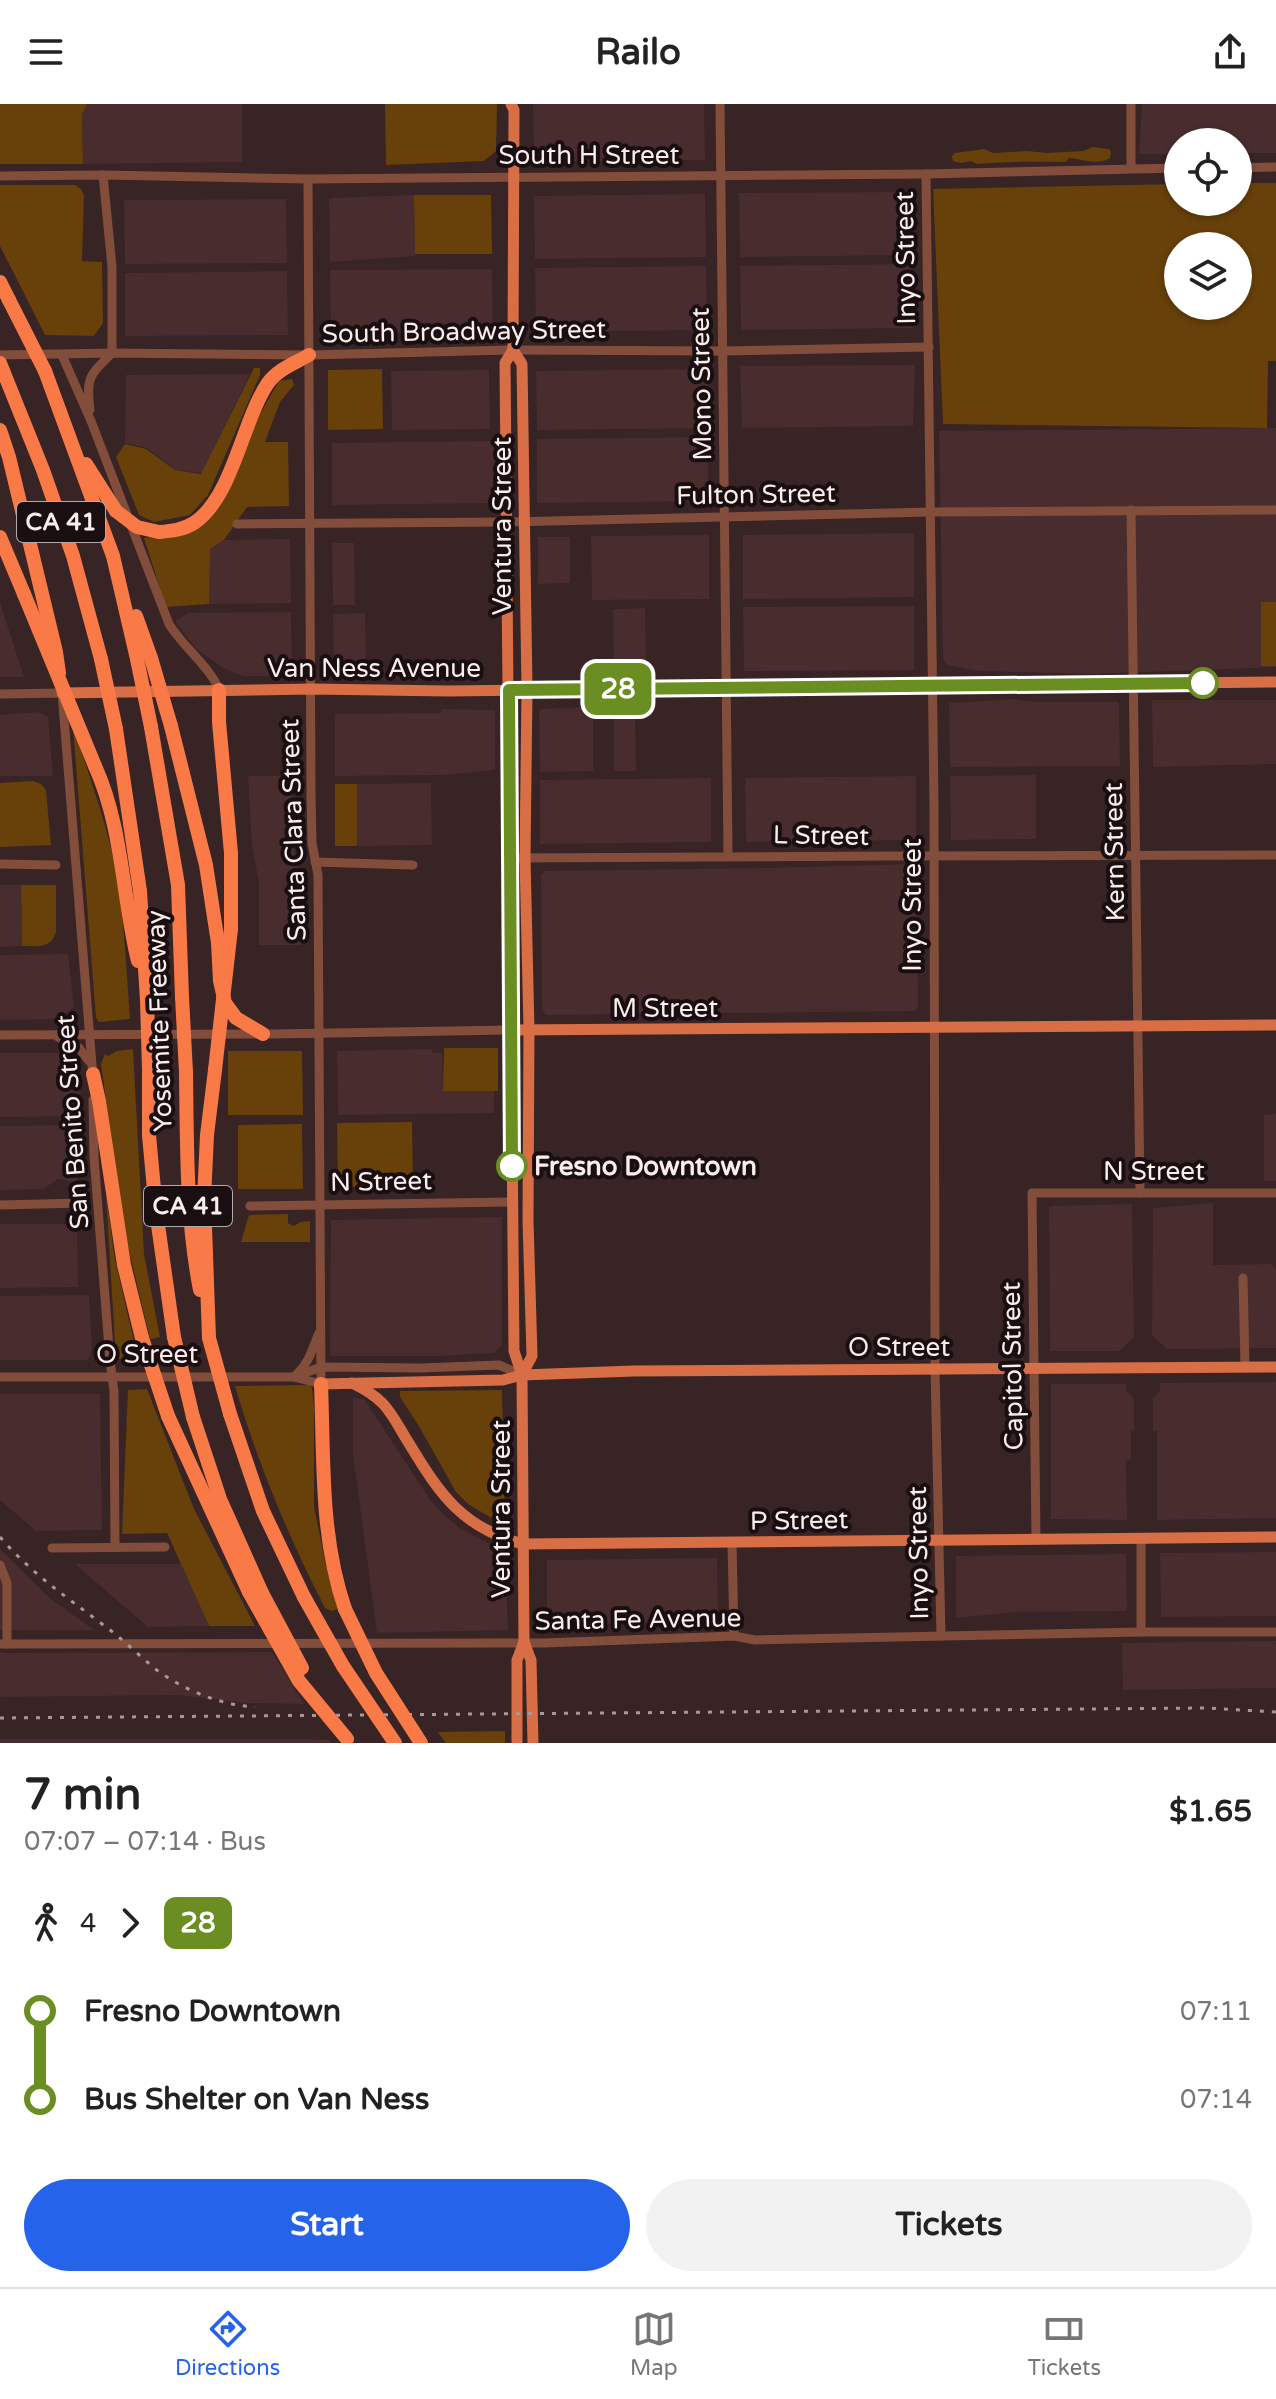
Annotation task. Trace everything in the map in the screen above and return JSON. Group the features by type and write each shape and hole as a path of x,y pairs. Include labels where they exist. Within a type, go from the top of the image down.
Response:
{"highway":[{"name":"CA 41","path":"0,282 45,371 93,497 144,659"},
{"path":"66,432 116,511 137,527 159,532 186,528 208,510 219,493 268,383 286,367 309,355"},
{"name":"Yosemite Freeway","path":"0,363 73,556 116,729 140,891 147,1000 149,1135 174,1337 193,1417 255,1593"},
{"path":"0,430 56,652 62,693"},
{"path":"0,537 109,803 121,854 133,941 147,1000"},
{"path":"144,659 171,726 206,865 225,1003 236,1018 263,1034"},
{"name":"Yosemite Freeway","path":"144,659 151,727 178,885 188,1201 193,1253 209,1338 258,1499 304,1597 343,1666 395,1743"},
{"path":"209,1338 204,1199 207,1135 231,929 231,853 219,690"},
{"path":"93,1074 124,1265 142,1338 168,1416 299,1681 348,1741"},
{"path":"321,1384 326,1528 333,1569 345,1609 376,1673 421,1743"}],"main road":[{"name":"Ventura Street","path":"515,106 513,350 505,363 512,1202 514,1355 522,1375 524,1642 531,1660 533,1743"},
{"name":"Ventura Street","path":"513,350 522,364 527,689 525,858 532,1356 522,1375"},
{"name":"Van Ness Avenue","path":"62,693 1276,682"},
{"name":"M Street","path":"511,1030 1276,1025"},
{"name":"O Street","path":"321,1384 503,1380 522,1375 645,1371 1276,1367"},
{"path":"387,1407 384,1398 391,1382"},
{"name":"P Street","path":"352,1383 371,1392 387,1407 436,1487 457,1511 490,1533 523,1544 1276,1537"},
{"name":"Ventura Street","path":"517,1743 517,1660 524,1642"}],"street":[{"name":"Mono Street","path":"720,104 728,855"},
{"path":"1131,104 1131,168"},
{"path":"1252,168 1276,167"},
{"name":"South H Street","path":"0,176 308,179 926,174 1164,168"},
{"name":"Inyo Street","path":"926,174 934,858 935,1369 941,1636"},
{"path":"91,421 88,383 96,369 112,353 112,267 103,175"},
{"name":"Santa Clara Street","path":"308,179 312,843 318,875 321,1384"},
{"name":"South Broadway Street","path":"0,355 309,355 929,347"},
{"path":"62,355 91,421 169,624 214,678 219,690"},
{"name":"Kern Street","path":"1131,510 1140,1193"},
{"name":"Fulton Street","path":"237,524 508,522 931,512 1276,510"},
{"name":"Van Ness Avenue","path":"0,694 62,693"},
{"name":"San Benito Street","path":"62,693 93,1074 94,1157 114,1391 115,1547"},
{"name":"L Street","path":"509,858 1276,855"},
{"path":"315,862 413,865"},
{"path":"0,864 56,865"},
{"name":"M Street","path":"0,1035 511,1030"},
{"path":"55,1035 85,1053 93,1074"},
{"name":"N Street","path":"1032,1193 1276,1193"},
{"name":"Capitol Street","path":"1032,1193 1036,1540"},
{"name":"N Street","path":"250,1206 512,1202"},
{"path":"0,1205 81,1203"},
{"path":"1243,1278 1245,1367"},
{"path":"294,1377 311,1358 319,1333"},
{"name":"O Street","path":"294,1377 321,1367 499,1365 522,1375"},
{"name":"O Street","path":"0,1377 294,1377 321,1384"},
{"path":"1141,1539 1141,1632"},
{"path":"732,1542 734,1636"},
{"path":"52,1548 165,1547"},
{"path":"0,1565 7,1583 3,1644"},
{"name":"Santa Fe Avenue","path":"3,1644 524,1642 734,1636 755,1640 1276,1632"}],"shaded area":[{"path":"0,104 87,104 82,115 83,164 0,164"},
{"path":"87,104 242,104 242,162 83,164 82,115"},
{"path":"385,104 497,104 496,151 484,161 386,165"},
{"path":"533,104 704,104 705,160 534,162"},
{"path":"1142,104 1276,104 1276,153 1252,153 1252,128 1164,128 1164,154 1139,154"},
{"path":"1093,147 1109,149 1110,158 1095,162 1069,158 1066,162 977,164 953,161 952,156 984,149 993,153 1047,153 1083,151"},
{"path":"1252,183 1276,183 1276,361 1268,361 1267,428 943,424 933,189 1164,184 1164,216 1252,216"},
{"path":"0,185 75,185 81,189 84,195 82,261 102,262 103,323 94,336 45,335 0,246"},
{"path":"911,192 911,255 740,257 739,193"},
{"path":"705,194 706,257 535,259 534,196"},
{"path":"414,195 415,256 330,262 329,198"},
{"path":"414,195 491,195 492,254 415,254"},
{"path":"286,199 287,263 125,264 124,200"},
{"path":"911,264 912,328 741,330 740,266"},
{"path":"706,266 707,330 536,332 535,268"},
{"path":"492,269 493,333 331,334 330,270"},
{"path":"287,271 288,335 125,336 125,273"},
{"path":"915,365 913,426 742,428 740,366"},
{"path":"254,368 260,368 260,375 208,495 190,515 154,522 139,515 116,457 125,444 146,449 175,470 201,474"},
{"path":"382,369 383,429 328,430 328,370"},
{"path":"707,369 708,428 537,430 536,371"},
{"path":"489,370 490,429 392,430 391,371"},
{"path":"250,374 202,473 176,470 147,448 125,443 126,375"},
{"path":"292,379 294,385 280,402 265,442 288,442 289,506 247,507 224,540 210,549 209,604 166,607 144,538 193,531 279,381"},
{"path":"1276,428 1276,667 1093,674 978,671 947,665 943,659 939,431"},
{"path":"708,437 708,501 537,503 537,439"},
{"path":"494,441 495,503 332,505 332,443"},
{"path":"914,533 914,597 743,599 743,535"},
{"path":"709,535 709,599 592,600 591,536"},
{"path":"538,537 570,537 570,583 538,584"},
{"path":"290,539 291,603 209,604 209,549 224,540"},
{"path":"332,543 354,543 355,605 333,605"},
{"path":"0,602 4,615 24,677 0,677"},
{"path":"1261,602 1276,602 1276,666 1261,666"},
{"path":"914,606 914,670 744,671 743,607"},
{"path":"645,608 646,672 614,673 613,609"},
{"path":"291,612 292,676 243,676 223,668 196,649 175,621 188,613"},
{"path":"365,613 366,675 334,676 333,614"},
{"path":"1015,699 1119,702 1120,766 950,767 949,703"},
{"path":"1152,700 1276,700 1276,764 1153,767"},
{"path":"593,707 593,771 540,772 541,709"},
{"path":"614,707 635,707 636,771 614,771"},
{"path":"442,709 495,710 495,770 442,775 335,776 335,714 441,713"},
{"path":"38,712 48,717 53,776 0,776 0,715"},
{"path":"73,727 112,852 124,936 130,1019 99,1022 96,1018"},
{"path":"1036,775 1036,839 951,840 950,776"},
{"path":"248,776 292,776 293,846 302,883 302,945 259,945 259,883 252,847"},
{"path":"916,776 916,840 746,842 745,778"},
{"path":"711,778 711,842 540,844 540,780"},
{"path":"33,781 46,790 51,845 0,847 0,783"},
{"path":"431,783 432,845 357,846 357,784"},
{"path":"335,784 357,784 357,846 335,846"},
{"path":"913,864 917,870 918,1007 914,1011 546,1015 542,1010 541,875 545,871"},
{"path":"0,885 21,885 22,946 0,947"},
{"path":"21,885 56,885 56,932 47,944 22,946"},
{"path":"68,954 74,1007 61,1019 0,1020 0,955"},
{"path":"444,1048 498,1048 498,1091 443,1091"},
{"path":"133,1049 144,1254 160,1337 150,1339 124,1230 101,1064 105,1054 108,1056"},
{"path":"432,1049 433,1053 442,1053 443,1091 494,1090 494,1113 338,1115 337,1051"},
{"path":"228,1051 302,1051 303,1115 228,1115"},
{"path":"0,1053 68,1053 77,1066 81,1116 0,1117"},
{"path":"1276,1114 1276,1181 1264,1181 1264,1115"},
{"path":"412,1122 413,1186 338,1187 337,1123"},
{"path":"302,1124 303,1189 238,1189 238,1125"},
{"path":"66,1125 74,1130 77,1183 58,1179 43,1189 0,1190 0,1126"},
{"path":"106,1195 115,1260 138,1358 116,1359"},
{"path":"1213,1203 1213,1265 1271,1264 1276,1270 1276,1348 1167,1349 1152,1335 1153,1208"},
{"path":"1132,1204 1134,1337 1119,1351 1050,1351 1049,1206"},
{"path":"288,1214 288,1223 293,1226 310,1221 310,1242 241,1242 249,1215"},
{"path":"502,1217 502,1345 494,1353 330,1356 331,1220"},
{"path":"0,1224 77,1224 78,1287 0,1288"},
{"path":"89,1295 92,1348 88,1360 0,1360 0,1296"},
{"path":"1276,1382 1276,1518 1157,1520 1157,1431 1153,1431 1153,1398 1160,1391 1160,1383"},
{"path":"1051,1384 1126,1384 1126,1390 1134,1398 1131,1460 1126,1461 1127,1520 1051,1519"},
{"path":"310,1385 314,1407 314,1507 338,1609 332,1611 325,1608 286,1527 235,1386"},
{"path":"147,1389 194,1509 255,1626 209,1626 167,1533 122,1534 128,1390"},
{"path":"502,1390 505,1526 468,1504 456,1492 400,1397 400,1391"},
{"path":"0,1394 100,1394 102,1530 36,1531 0,1500"},
{"path":"353,1398 364,1399 431,1501 444,1515 458,1527 505,1552 508,1630 377,1633 353,1454"},
{"path":"0,1549 51,1599 94,1630 0,1630"},
{"path":"1276,1552 1276,1616 1161,1617 1160,1553"},
{"path":"1126,1554 1127,1611 1015,1612 956,1618 956,1556"},
{"path":"717,1558 718,1622 547,1624 547,1560"},
{"path":"75,1564 181,1564 209,1626 148,1627"},
{"path":"1276,1641 1276,1688 1123,1690 1122,1643"},
{"path":"272,1652 304,1704 247,1703 178,1695 0,1697 0,1653"},
{"path":"505,1731 505,1743 446,1743 438,1732"},
{"path":"0,1739 302,1739 329,1740 331,1743 0,1743"}],"railway":[{"path":"0,1537 36,1573 158,1671 204,1696 255,1707"},
{"path":"0,1718 1206,1708 1276,1712"}],"bus line":[{"name":"28","path":"512,1166 509,690 1203,683"}],"place":[{"name":"Fresno Downtown","path":"512,1166"}]}
